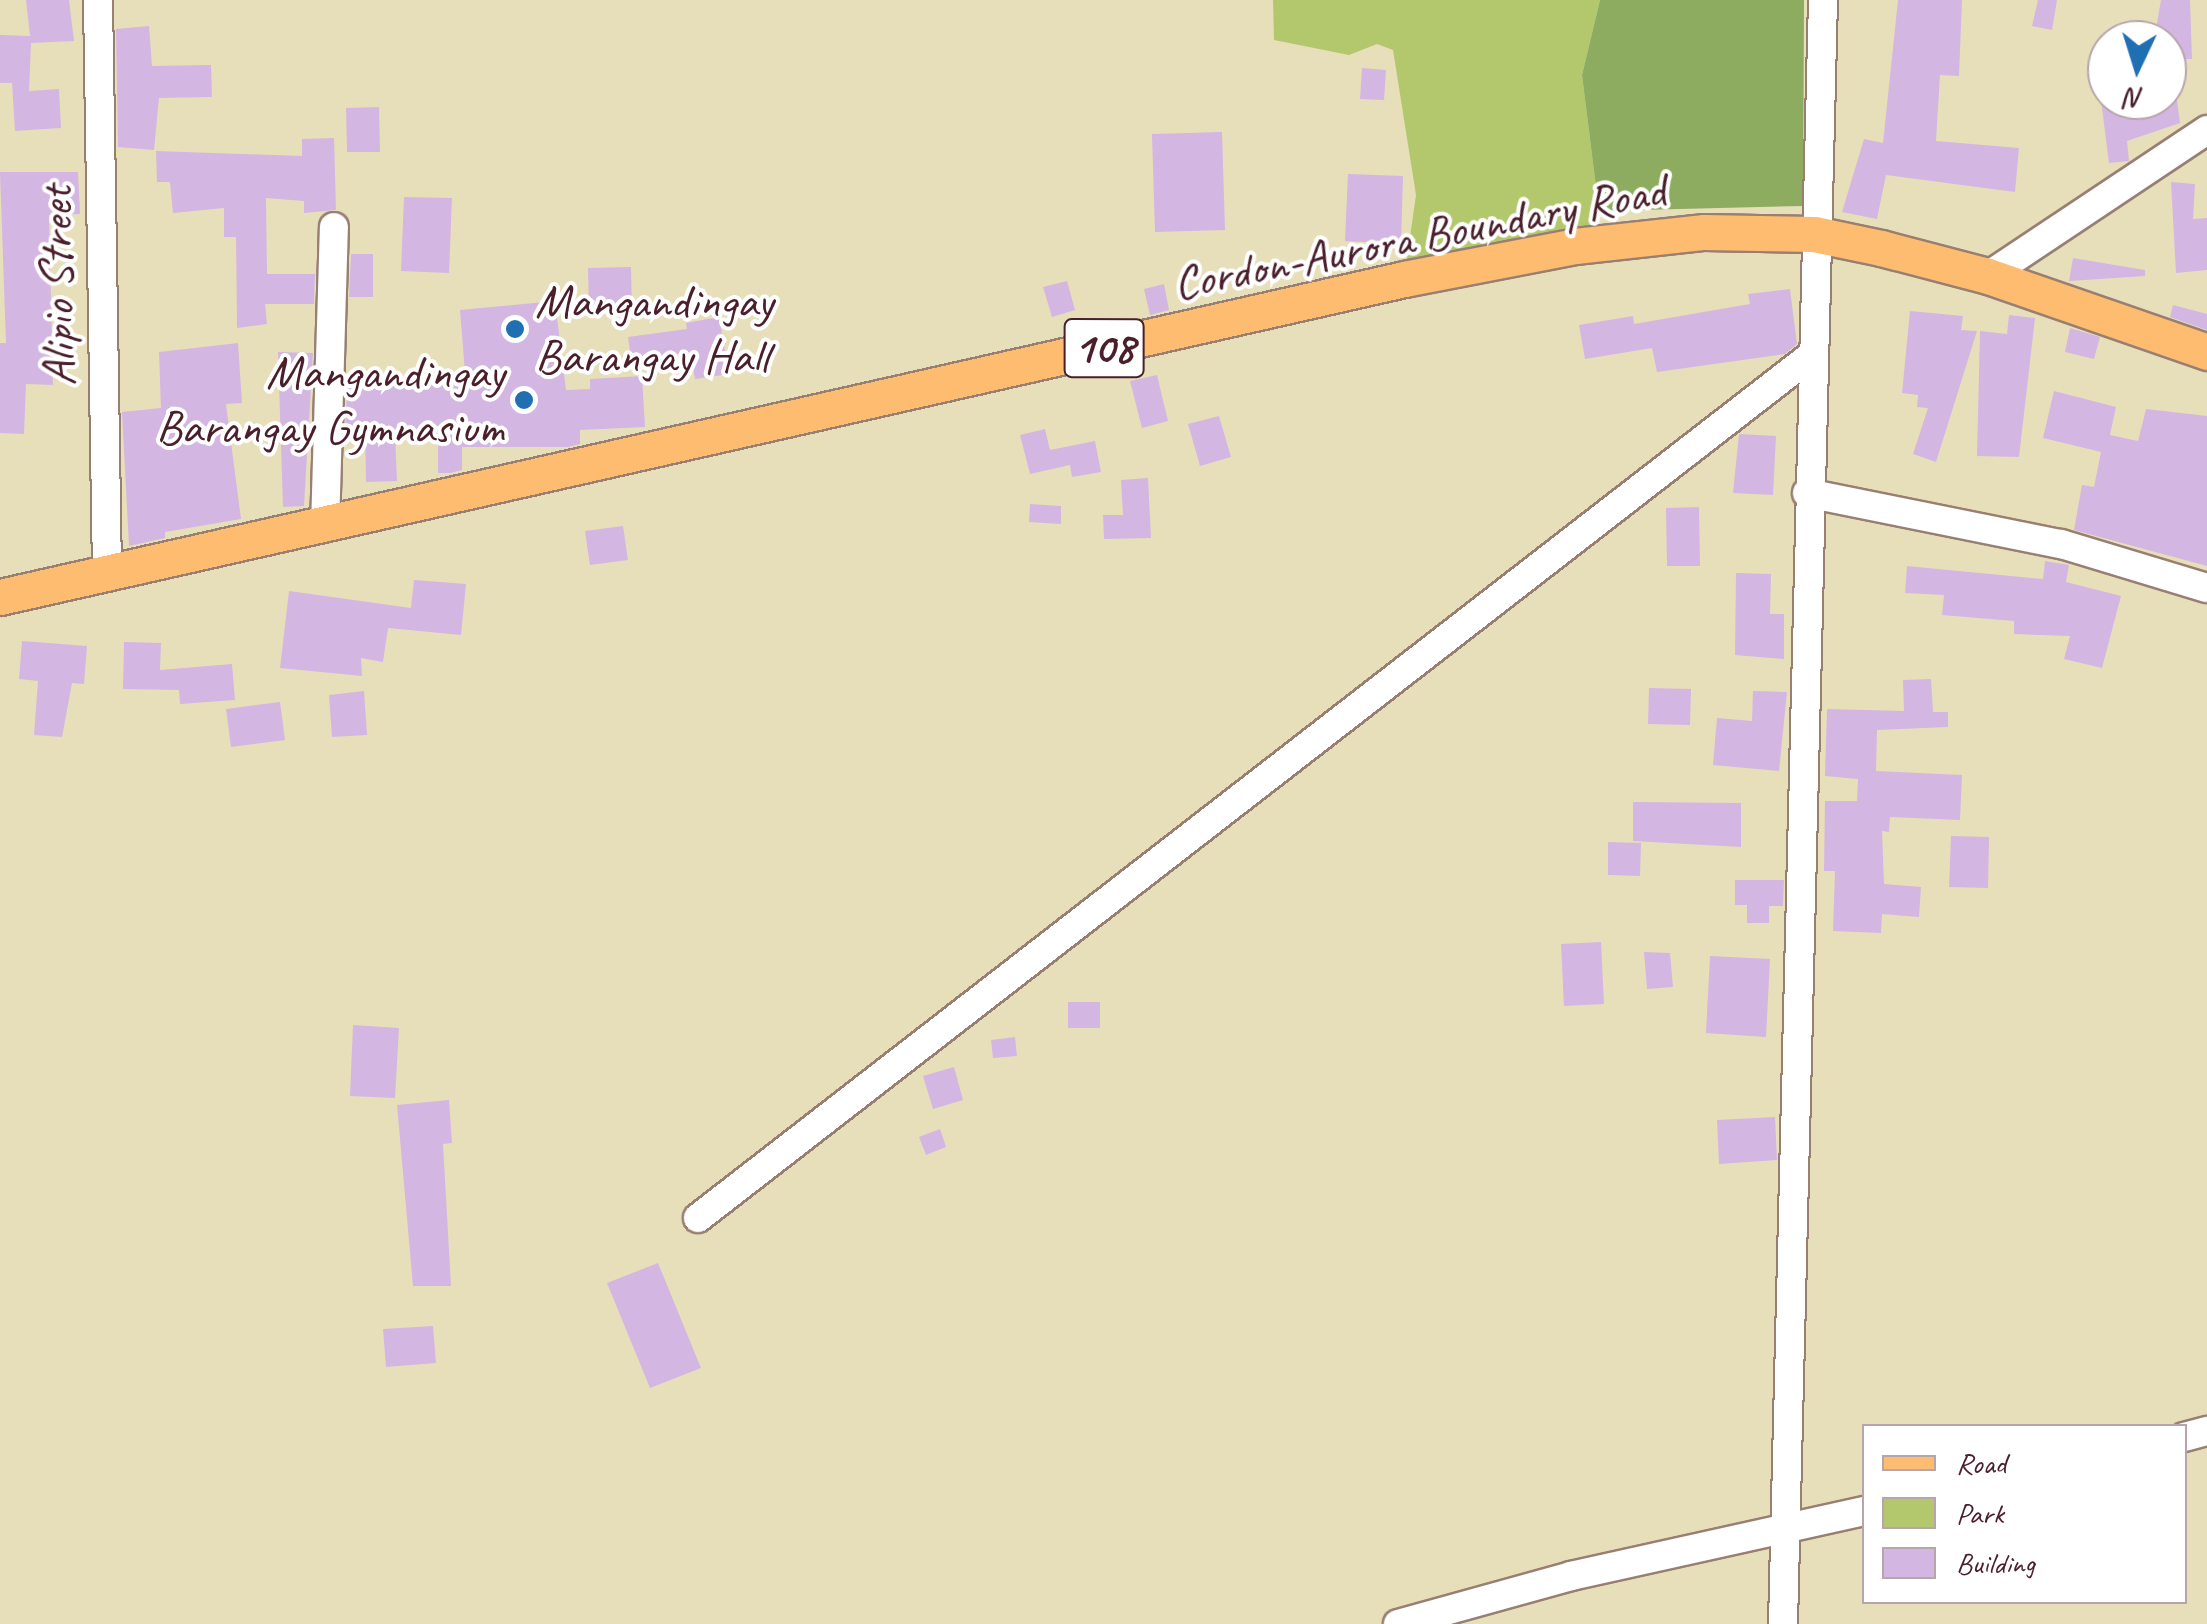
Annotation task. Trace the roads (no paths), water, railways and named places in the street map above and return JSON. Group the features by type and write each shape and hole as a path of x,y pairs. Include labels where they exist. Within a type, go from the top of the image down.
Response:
{"main road":[{"name":"Cordon-Aurora Boundary Road","path":"0,597 107,570 324,527 1404,280 1667,236 1814,234 1988,276 2207,352"}],"street":[{"name":"Alipio Street","path":"98,0 107,570"},
{"path":"1783,1624 1807,493 1823,0"},
{"path":"1988,276 2207,130"},
{"path":"324,527 334,227"},
{"path":"698,1218 1812,355"},
{"path":"1807,493 2061,544 2207,588"},
{"path":"1398,1624 1572,1576 1862,1511"}],"place":[{"name":"Mangandingay Barangay Hall","path":"515,329"},
{"name":"Mangandingay Barangay Gymnasium","path":"524,400"}]}
